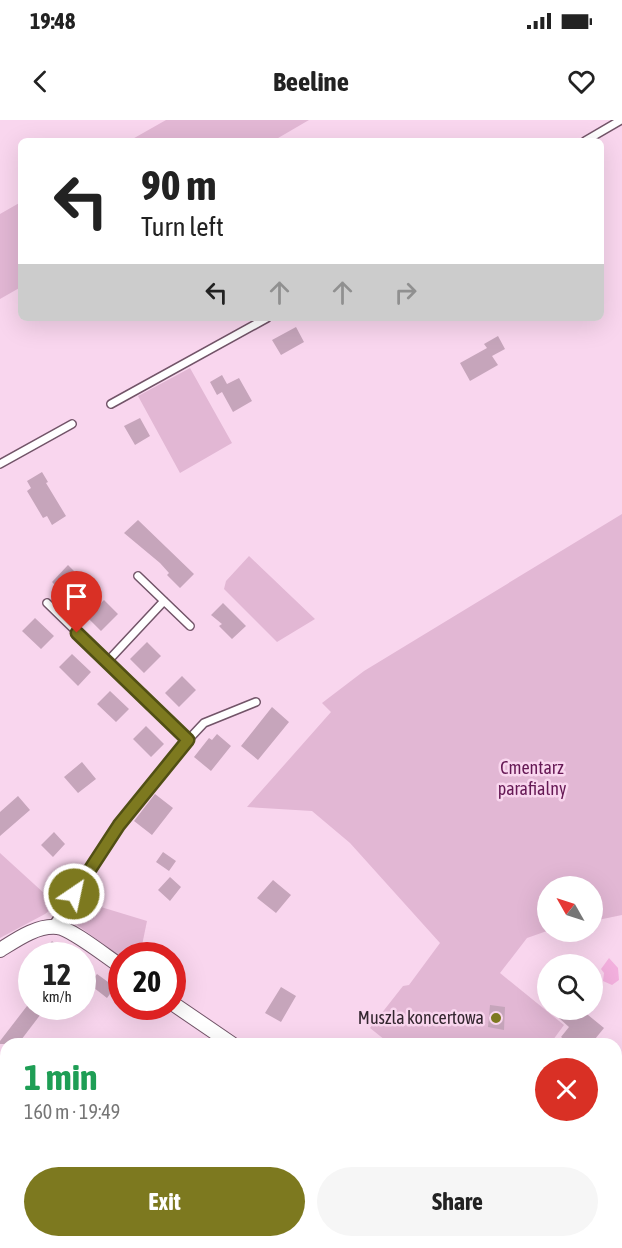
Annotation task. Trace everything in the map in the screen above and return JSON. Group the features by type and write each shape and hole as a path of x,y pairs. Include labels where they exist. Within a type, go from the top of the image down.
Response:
{"street":[{"path":"0,950 39,929 58,927 73,933 108,957"},
{"path":"186,1013 223,1038"}],"lane":[{"path":"590,138 621,120"},
{"path":"111,404 262,321"},
{"path":"0,464 72,424"},
{"path":"138,576 190,626"},
{"path":"107,662 164,601"},
{"path":"47,603 188,740"},
{"path":"51,928 119,825 188,740 204,723 256,702"}],"green space":[{"path":"166,120 309,120 278,138 134,138"},
{"path":"18,204 18,289 0,299 0,214"},
{"path":"190,368 232,443 180,473 138,396"},
{"name":"Cmentarz parafialny","path":"622,514 622,915 603,919 603,876 537,876 537,934 527,938 500,973 537,1003 537,1020 558,1020 564,1025 554,1038 382,1038 370,1028 403,986 409,985 440,943 350,843 312,811 247,807 331,712 322,703 364,671"},
{"path":"249,556 315,619 277,642 224,589 226,581"},
{"path":"0,853 57,905 0,938"},
{"path":"78,900 147,921 143,942 108,942 108,948 66,917"}],"shaded area":[{"path":"609,958 618,968 619,980 612,985 603,981 603,966"}],"building":[{"path":"296,327 304,342 281,355 272,340"},
{"path":"498,336 505,349 492,356 498,365 470,381 460,363 487,348 484,344"},
{"path":"222,375 227,384 239,378 252,401 233,412 222,392 217,395 210,382"},
{"path":"140,418 150,436 135,445 124,426"},
{"path":"42,472 66,516 52,525 47,516 43,518 27,491 31,488 27,481"},
{"path":"138,520 194,574 180,588 167,575 169,573 160,563 124,533"},
{"path":"68,565 82,579 66,596 52,582"},
{"path":"104,600 118,614 101,631 87,617"},
{"path":"223,603 246,626 232,639 219,626 222,624 211,615"},
{"path":"35,618 54,636 41,649 22,631"},
{"path":"147,642 161,656 144,673 130,659"},
{"path":"72,654 91,672 78,686 59,667"},
{"path":"182,676 196,690 179,707 165,693"},
{"path":"110,691 129,709 116,722 97,704"},
{"path":"272,707 289,722 258,760 241,746"},
{"path":"146,726 164,744 151,757 133,739"},
{"path":"217,734 231,746 211,771 194,757 209,738 212,740"},
{"path":"82,762 96,779 78,793 64,777"},
{"path":"155,794 173,808 152,835 134,821"},
{"path":"18,796 30,810 0,836 0,812"},
{"path":"54,832 65,844 53,857 41,845"},
{"path":"163,852 176,861 169,871 156,862"},
{"path":"170,877 181,887 170,901 158,890"},
{"path":"273,880 291,895 276,913 257,898"},
{"path":"96,975 108,982 107,998 96,989"},
{"path":"281,987 296,996 281,1022 265,1013"},
{"name":"Muszla koncertowa","path":"490,1005 505,1007 504,1030 488,1027"},
{"path":"18,1018 18,1020 36,1020 23,1038 2,1038"},
{"path":"561,1020 594,1020 604,1028 596,1038 561,1037 569,1027"}],"place":[{"name":"Muszla koncertowa","path":"496,1018"}],"route":[{"path":"74,894 119,825 188,740 77,633"}]}
